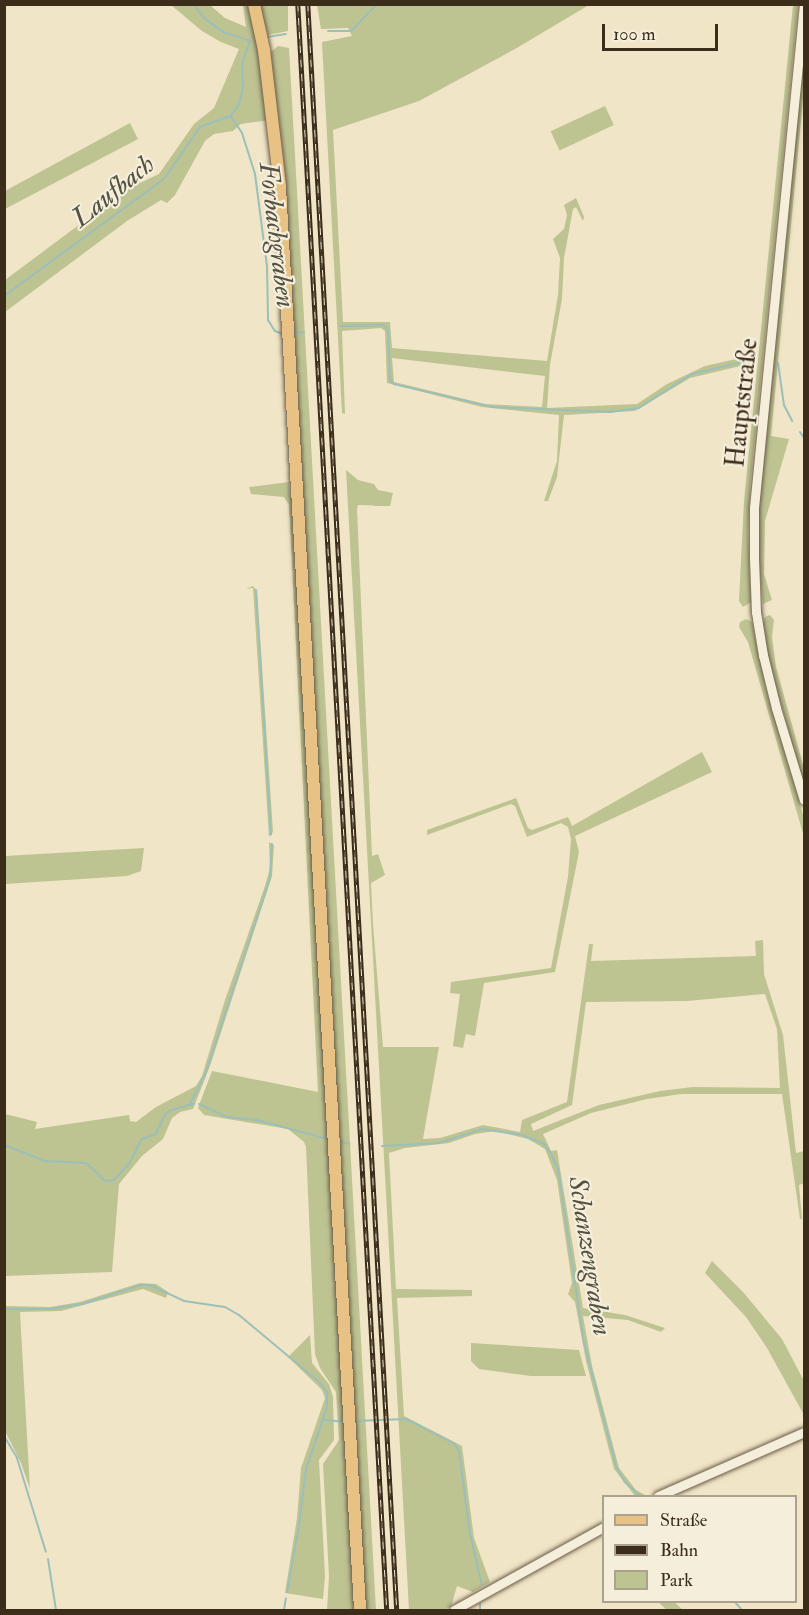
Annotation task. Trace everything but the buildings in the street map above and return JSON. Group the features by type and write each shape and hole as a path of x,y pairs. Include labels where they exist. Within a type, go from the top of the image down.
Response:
{"main road":[{"path":"254,4 264,50 280,187 360,1611"}],"street":[{"name":"Hauptstraße","path":"804,4 754,508 754,558 756,612 763,655 776,708 804,800"},
{"path":"662,1495 804,1432"},
{"path":"454,1611 602,1528"}],"green space":[{"path":"171,5 210,5 225,18 246,27 243,5 250,5 269,120 241,124 233,131 214,134 205,141 175,195 167,203 161,200 127,221 5,312 5,280 127,189 159,174 194,124 214,108 239,49 202,31"},
{"path":"259,5 288,5 288,31 268,35"},
{"path":"317,5 589,5 515,49 419,101 333,130 343,322 390,322 392,348 547,361 558,295 560,258 553,239 564,229 567,215 564,205 576,198 584,217 583,221 576,207 573,209 564,258 562,299 550,365 547,408 637,404 667,384 705,366 754,355 753,363 690,378 635,411 564,415 557,477 548,501 544,501 557,461 559,415 482,407 387,383 385,331 381,328 342,331 345,414 342,413 322,42 352,36 348,28 321,29","holes":["392,358 545,376 542,407 485,404 394,382"]},
{"path":"793,5 798,5 750,486 748,533 751,602 743,607 739,601 744,501"},
{"path":"804,44 804,89 771,436 789,439 765,521 764,574 772,600 763,604 757,543 759,510"},
{"path":"278,46 289,48 376,1610 365,1610 289,243 284,165 270,55"},
{"path":"605,106 614,125 559,150 551,131"},
{"path":"130,123 138,139 5,209 5,191"},
{"path":"346,470 358,480 374,484 378,490 393,493 390,506 358,505 357,509 372,856 378,854 385,875 371,883 383,1047 439,1047 423,1139 440,1138 483,1125 520,1132 522,1120 567,1102 589,944 593,944 591,961 756,956 755,941 763,940 764,974 783,1035 796,1153 804,1151 804,1183 799,1185 802,1219 800,1219 782,1094 681,1094 647,1099 591,1113 543,1134 551,1151 557,1150 583,1308 625,1315 665,1328 661,1332 628,1320 583,1316 592,1366 619,1468 636,1490 645,1495 634,1495 614,1469 586,1361 575,1302 568,1294 572,1283 557,1180 545,1149 528,1139 496,1131 475,1134 449,1143 405,1148 389,1153 396,1289 472,1290 472,1296 397,1298 404,1416 462,1446 474,1538 490,1582 473,1592 457,1586 451,1607 443,1610 409,1610","holes":["765,994 777,1029 780,1088 693,1087 660,1091 599,1105 533,1131 531,1124 572,1105 586,1002 687,1001"]},
{"path":"289,482 290,496 293,496 355,1610 327,1610 329,1576 323,1464 339,1440 336,1392 320,1368 315,1354 306,1147 304,1142 288,1129 204,1115 198,1108 212,1071 318,1092 289,505 284,497 251,494 249,487"},
{"path":"253,586 257,591 273,832 269,837 253,588 246,589"},
{"path":"770,615 774,620 772,637 776,667 804,768 804,785 769,662 763,623 765,617"},
{"path":"746,619 752,622 766,689 804,818 804,837 748,642 739,627 740,622"},
{"path":"702,752 712,772 575,836 579,852 555,972 484,983 475,1036 466,1034 463,1048 453,1046 460,994 450,993 451,982 551,968 568,877 571,839 568,827 561,823 527,837 515,806 511,804 427,835 427,830 516,798 528,828 532,830 568,817 572,826"},
{"path":"269,842 274,845 272,876 210,1066 193,1109 180,1112 172,1118 163,1139 142,1156 119,1184 112,1272 5,1276 5,1114 37,1122 35,1129 129,1115 130,1121 136,1122 156,1107 196,1086 202,1076 225,1000 265,886 270,868"},
{"path":"144,848 141,871 127,876 5,884 5,856"},
{"path":"712,1261 743,1292 782,1339 804,1381 804,1415 767,1348 746,1317 705,1273"},
{"path":"140,1283 156,1284 168,1292 166,1298 143,1289 61,1311 20,1312 30,1489 21,1463 5,1431 5,1306 50,1307 80,1302"},
{"path":"310,1335 312,1363 329,1384 333,1397 334,1440 319,1460 325,1576 323,1599 285,1593 297,1518 301,1468 325,1398 322,1390 288,1357"},
{"path":"471,1343 579,1350 586,1376 531,1376 479,1369 471,1361"},
{"path":"659,1603 675,1603 683,1610 667,1610"}],"waterway":[{"path":"193,4 204,18 223,32 250,41"},
{"name":"Laufbach","path":"328,31 351,31 377,4"},
{"name":"Laufbach","path":"267,37 286,34"},
{"name":"Laufbach","path":"4,296 164,179 200,127 231,116 238,106 243,88 242,63 250,41"},
{"name":"Forbachgraben","path":"231,117 242,133 255,174 267,266 268,320 275,331 283,334"},
{"name":"Forbachgraben","path":"341,326 384,325 388,330 390,380 394,384 493,407 610,412 639,408 692,374 747,361"},
{"name":"Forbachgraben","path":"292,333 304,332"},
{"name":"Forbachgraben","path":"778,363 784,405 792,421"},
{"name":"Forbachgraben","path":"800,432 804,438"},
{"path":"256,590 271,835"},
{"path":"190,1104 205,1075 270,878 272,844"},
{"name":"Schanzengraben","path":"4,1145 45,1161 86,1163 105,1181 114,1180 129,1164 142,1139 156,1134 164,1116 171,1110 194,1104"},
{"name":"Schanzengraben","path":"199,1104 227,1117 257,1120 328,1139"},
{"name":"Schanzengraben","path":"382,1146 439,1143 482,1129 522,1135 544,1144 550,1152 558,1169 584,1342 616,1466 625,1482 639,1495"},
{"name":"Schanzengraben","path":"339,1141 350,1144"},
{"path":"4,1309 50,1309 82,1304 141,1285 150,1285 184,1301 225,1307 239,1315 319,1382 327,1392 327,1407 306,1469 287,1592"},
{"path":"354,1421 406,1419 455,1444 459,1451 470,1534 482,1585"},
{"path":"324,1420 345,1422"},
{"path":"4,1436 17,1458 46,1552"},
{"path":"48,1559 56,1610"},
{"path":"284,1610 286,1598"},
{"name":"Schanzengraben","path":"736,1603 742,1610"},
{"path":"480,1604 480,1610"}],"railway":[{"path":"298,4 387,1610"},
{"path":"308,4 397,1610"}]}
